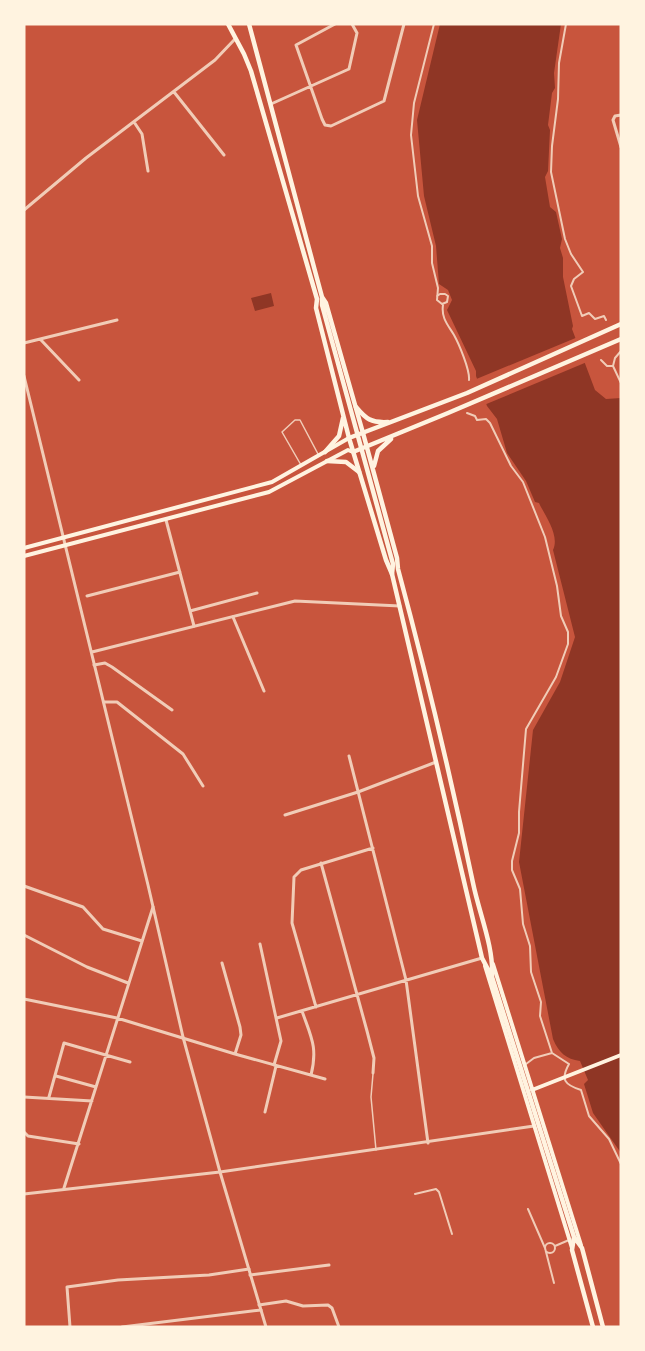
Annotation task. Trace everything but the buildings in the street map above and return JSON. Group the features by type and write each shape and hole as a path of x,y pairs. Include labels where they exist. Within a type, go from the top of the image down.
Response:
{"main road":[{"path":"228,24 251,70 322,305 393,564 392,574"},
{"path":"249,24 319,298 328,311 397,558 493,964 534,1089 582,1248 603,1327"},
{"path":"319,298 316,308 349,438 387,565 392,574 482,958 571,1238 582,1248"},
{"path":"24,548 272,482 349,438 467,393 621,324"},
{"path":"24,556 269,492 348,450 353,452 367,447 621,339"},
{"path":"452,398 457,410"},
{"path":"356,407 364,417 372,422 393,421"},
{"path":"325,452 339,436 344,415"},
{"path":"373,472 374,460 378,451 398,434"},
{"path":"327,461 346,462 361,475"},
{"path":"96,529 98,537"},
{"path":"393,564 398,569"},
{"path":"441,783 449,781"},
{"path":"492,977 493,964"},
{"path":"484,965 496,988 568,1219 572,1250 592,1327"},
{"path":"525,1092 621,1055"}],"street":[{"path":"335,24 296,45 310,87 326,125 330,126 384,101 404,24"},
{"path":"271,104 349,69 357,33 352,24"},
{"path":"435,24 414,104 411,135 418,196 432,246 432,264 438,285 438,302 444,304"},
{"path":"566,24 559,63 551,172 564,239 583,272 573,280 572,288 582,316 589,313 596,319 604,316 606,320"},
{"path":"24,210 86,158 215,60 236,38"},
{"path":"174,92 224,155"},
{"path":"621,115 615,116 613,120 621,147"},
{"path":"134,122 142,134 148,171"},
{"path":"437,296 442,293 447,295 444,317 456,340 469,373 469,380"},
{"path":"24,343 117,320"},
{"path":"41,340 79,380"},
{"path":"621,351 615,358 613,366 621,383"},
{"path":"601,360 613,366"},
{"path":"24,376 183,1037 266,1327"},
{"path":"466,413 475,416 477,420 486,419 492,425 511,466 523,482 545,537 557,586 561,616 568,632 568,644 556,678 526,729 519,833 512,870 520,889 523,924 529,939 531,972 541,1002 540,1016 552,1053 569,1064 565,1078 569,1086 580,1090 588,1113 609,1139 621,1164"},
{"path":"166,520 194,626"},
{"path":"87,596 180,572"},
{"path":"190,611 257,593"},
{"path":"92,652 295,601 400,606"},
{"path":"233,617 264,690"},
{"path":"94,665 105,663 112,667 172,710"},
{"path":"104,702 117,702 183,754 203,786"},
{"path":"349,756 406,980 428,1143"},
{"path":"285,815 358,792 436,762"},
{"path":"316,1007 291,917 294,877 299,871 373,848"},
{"path":"321,863 374,1058 373,1073"},
{"path":"24,886 83,907 103,929 143,941"},
{"path":"64,1188 153,907"},
{"path":"24,935 80,964 128,982"},
{"path":"260,944 277,1018 280,1045 265,1112"},
{"path":"277,1018 356,993 482,958"},
{"path":"222,963 240,1027 241,1035 235,1054"},
{"path":"24,999 117,1018 325,1079"},
{"path":"302,1011 315,1048 311,1075"},
{"path":"49,1097 64,1043 130,1062"},
{"path":"526,1064 537,1056 552,1053"},
{"path":"56,1076 96,1087"},
{"path":"24,1097 93,1101"},
{"path":"24,1194 220,1172 428,1143 534,1126 544,1122"},
{"path":"24,1132 28,1136 79,1144"},
{"path":"415,1194 433,1190 439,1192 452,1234"},
{"path":"528,1209 545,1249 554,1283"},
{"path":"545,1249 548,1253 552,1252 555,1247 571,1238"},
{"path":"545,1249 548,1243 555,1247"},
{"path":"250,1275 329,1265"},
{"path":"70,1327 67,1287 118,1280 209,1275 249,1269"},
{"path":"122,1327 260,1307 286,1301 303,1306 328,1305 332,1308 339,1327"}],"lane":[{"path":"302,466 282,432 295,420 300,420 319,455"},
{"path":"373,1073 371,1097 376,1150"}],"shaded area":[{"path":"440,24 561,24 554,73 555,88 552,93 548,125 550,130 548,171 545,177 550,207 556,212 562,239 560,248 563,258 563,277 572,329 595,390 606,399 621,398 621,1153 593,1113 584,1084 588,1080 580,1061 564,1055 553,1039 519,862 533,730 560,682 575,637 553,550 555,538 551,526 539,503 535,502 526,481 507,453 497,419 487,406 476,371 447,310 452,300 448,290 439,284 436,246 424,196 417,120"},
{"path":"271,293 274,306 255,311 251,298"}],"pier":[{"path":"578,337 587,362 484,405 474,380"}]}
